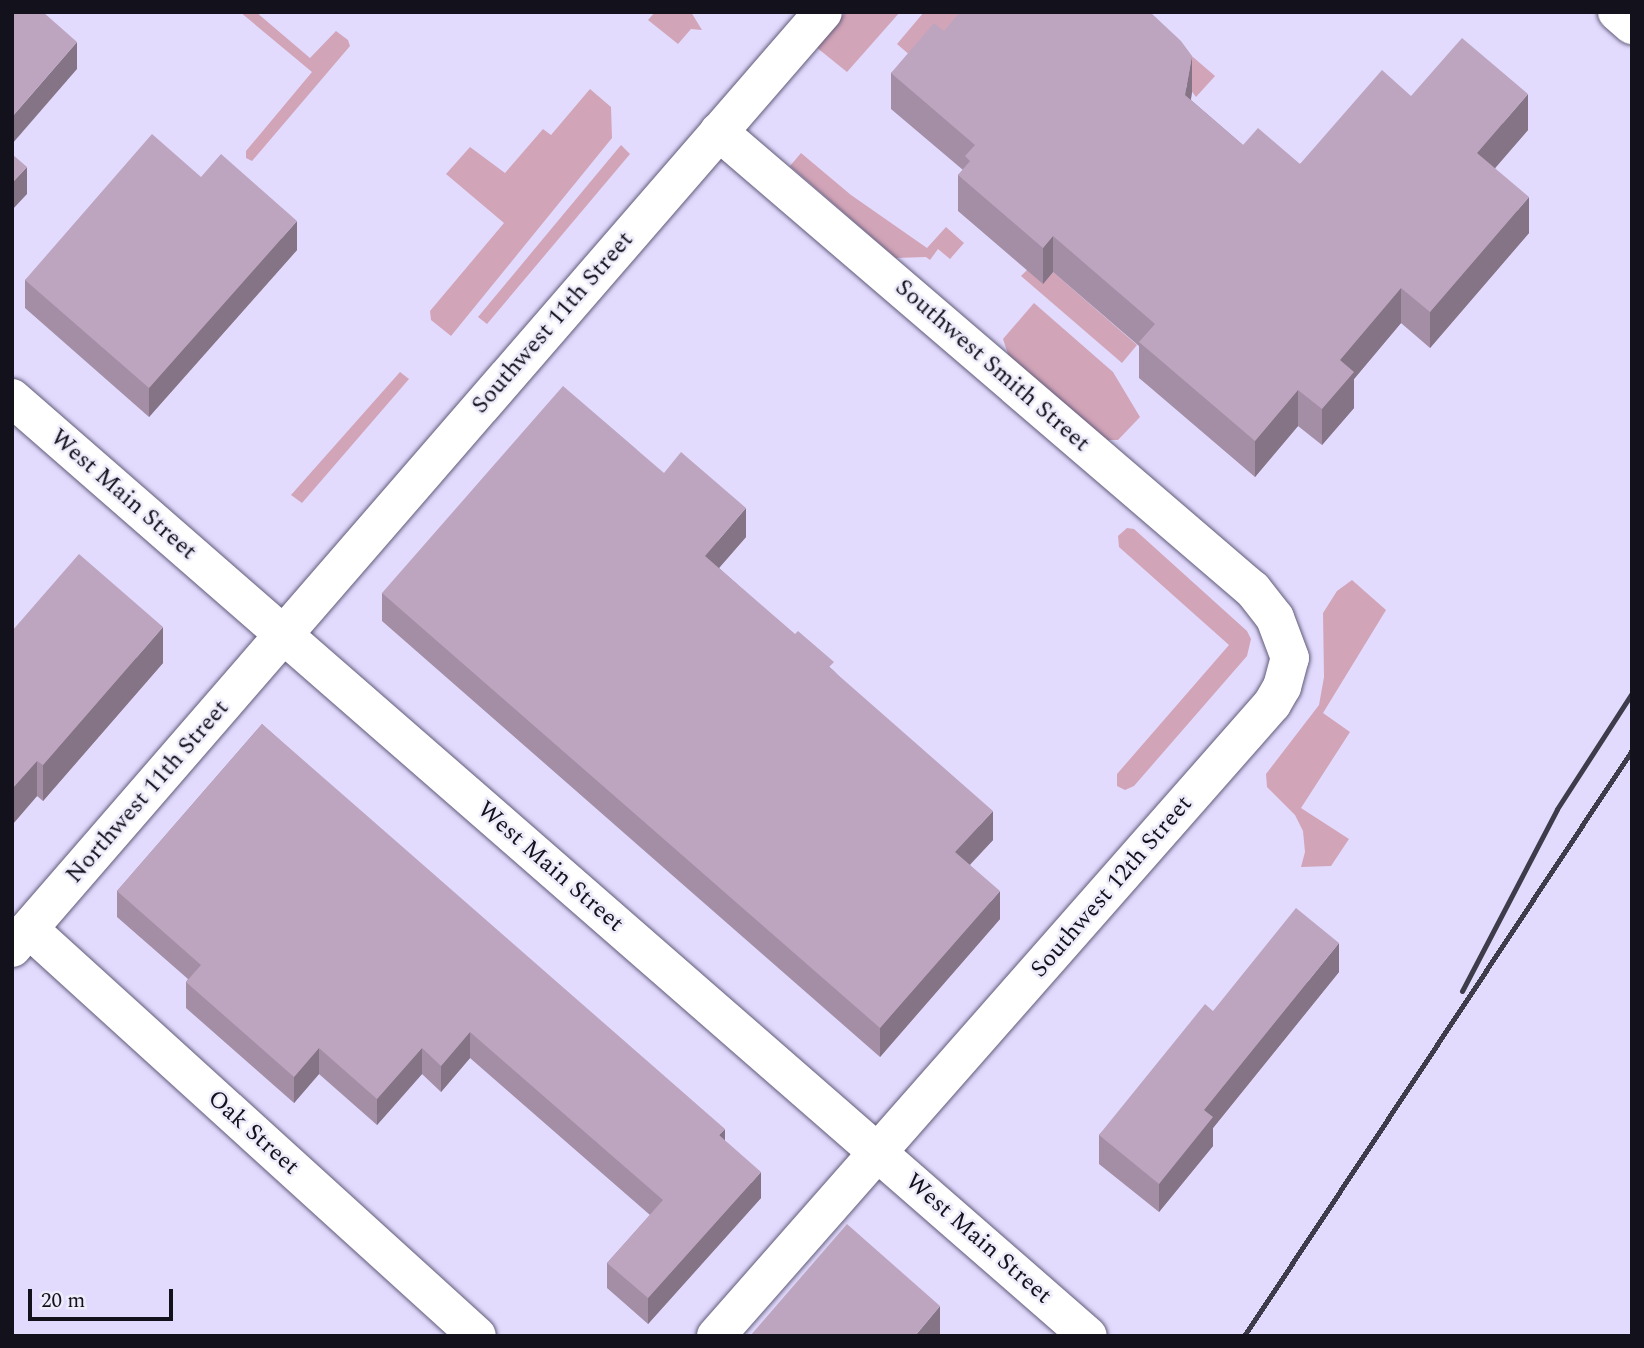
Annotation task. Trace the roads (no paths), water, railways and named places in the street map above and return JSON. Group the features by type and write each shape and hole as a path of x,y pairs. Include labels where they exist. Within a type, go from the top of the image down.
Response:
{"street":[{"name":"Southwest 11th Street","path":"284,635 823,12"},
{"path":"1617,12 1632,25"},
{"name":"Southwest Smith Street","path":"719,132 1264,603"},
{"name":"West Main Street","path":"12,398 1088,1336"},
{"name":"Southwest 12th Street","path":"716,1336 879,1154 1272,704 1282,687 1290,658 1283,633 1264,603"},
{"name":"Northwest 11th Street","path":"20,938 284,635"},
{"name":"Oak Street","path":"20,938 477,1336"}],"railway":[{"path":"1462,991 1557,809 1632,693"},
{"path":"1244,1336 1632,750"}]}
